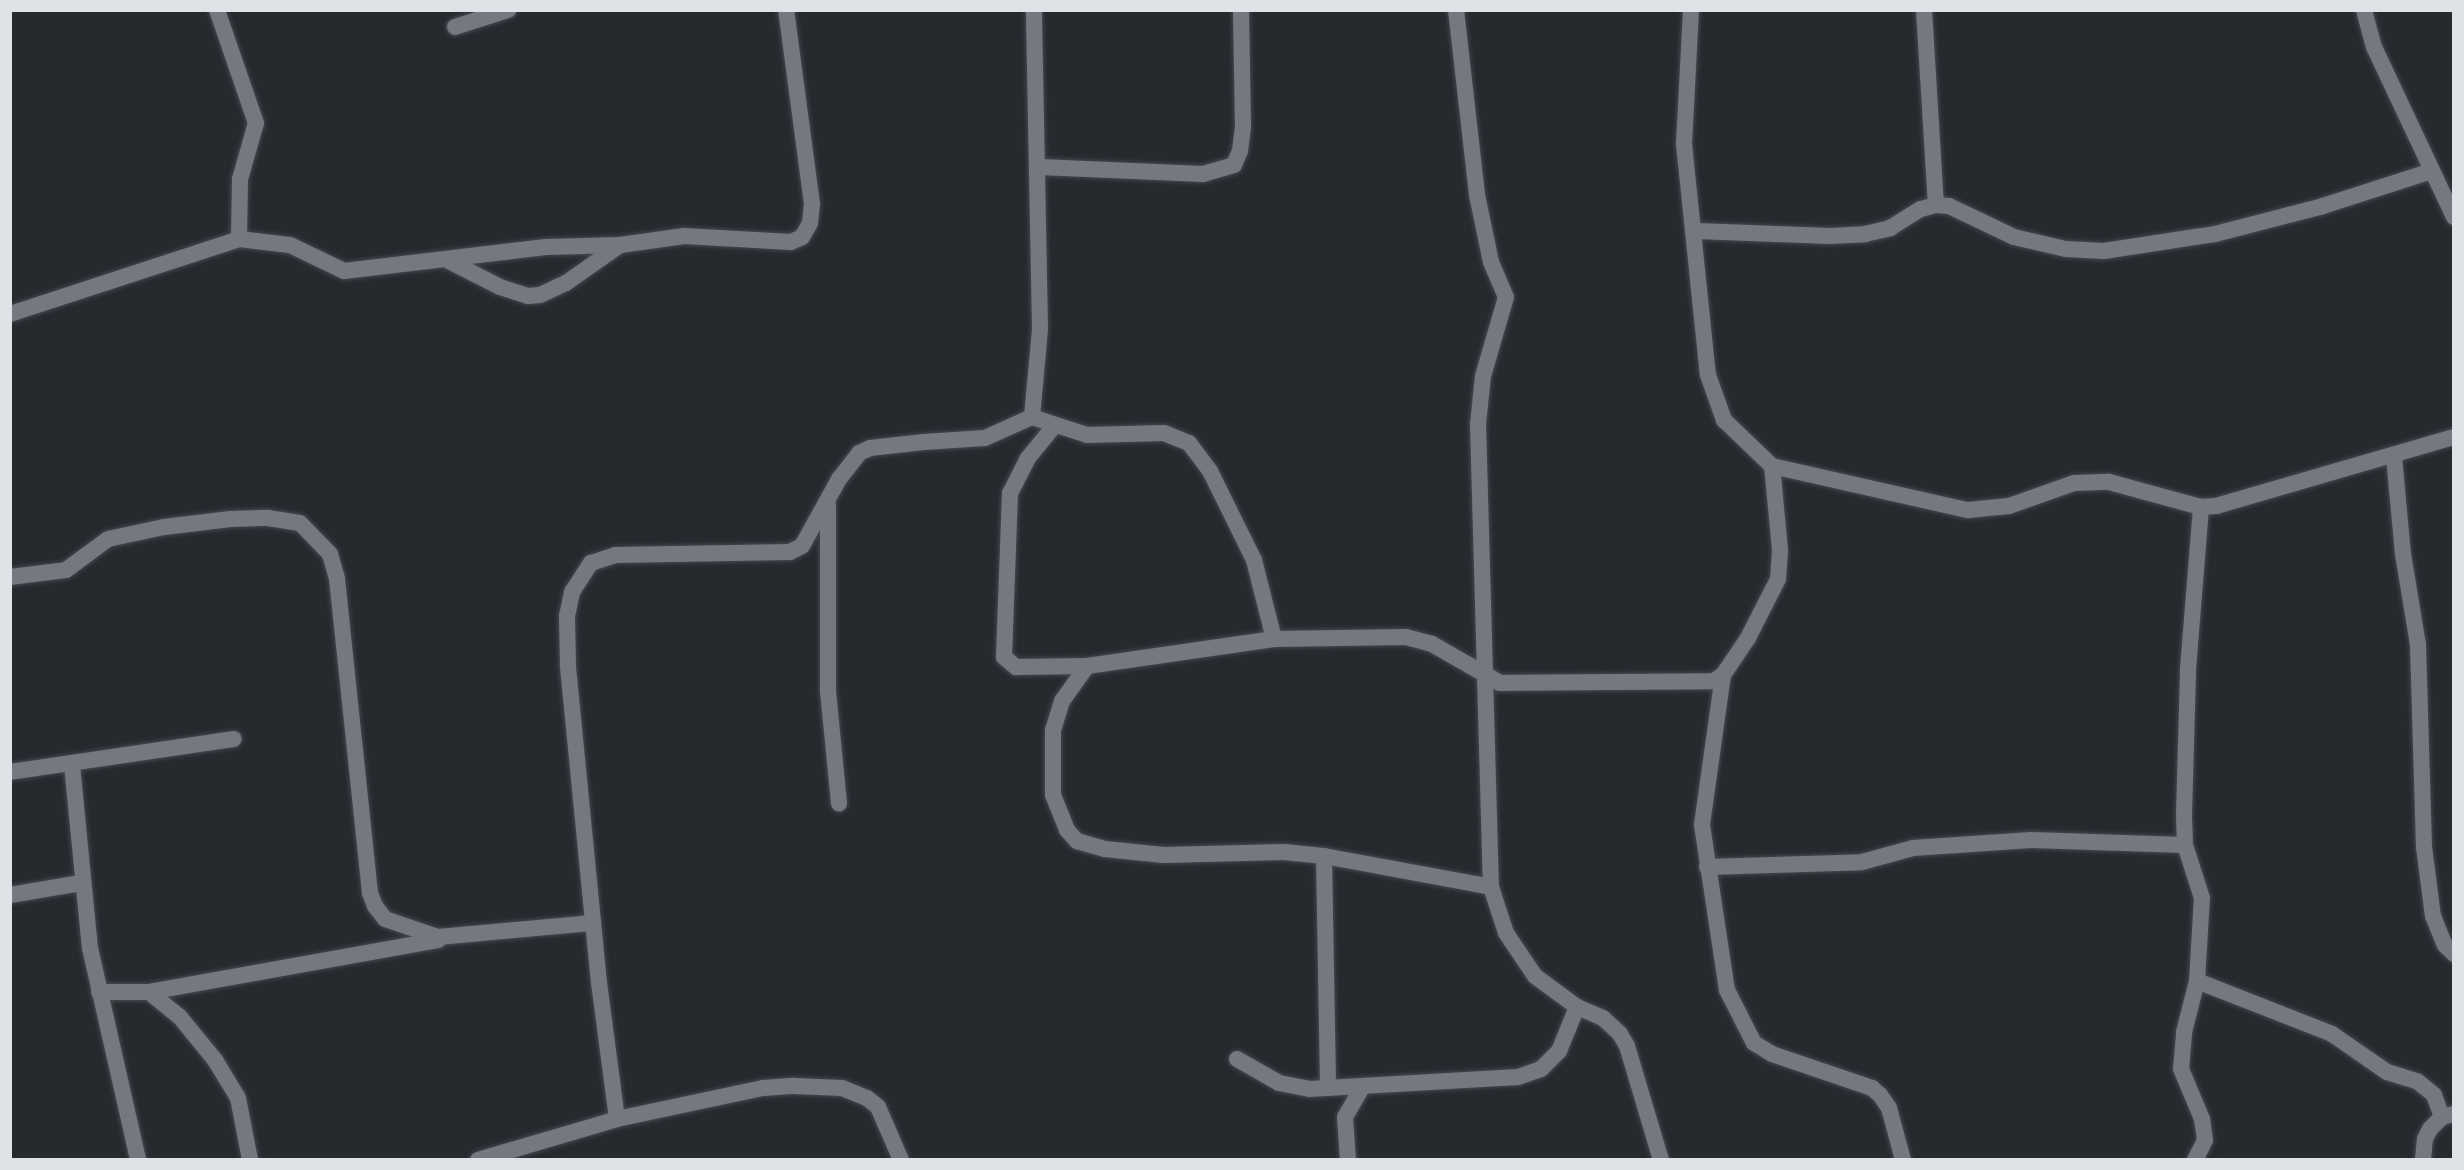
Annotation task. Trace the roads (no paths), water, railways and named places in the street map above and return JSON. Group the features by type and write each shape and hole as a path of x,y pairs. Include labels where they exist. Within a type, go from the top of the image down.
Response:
{"street":[{"path":"217,10 256,123 240,179 239,239"},
{"path":"454,27 508,10"},
{"path":"10,314 239,239 290,246 344,271 450,261 546,247 620,246 684,236 776,242 802,237 810,223 812,204 786,10"},
{"path":"1032,417 1040,329 1040,167 1034,10"},
{"path":"1040,167 1203,174 1234,165 1240,150 1243,126 1241,10"},
{"path":"1456,10 1477,195 1491,262 1506,297 1483,376 1478,424 1491,887 1506,933 1519,954 1550,990 1577,1007 1603,1017 1627,1046 1660,1160"},
{"path":"1691,10 1684,144 1686,185 1696,231 1713,398 1724,420 1772,466 1968,510 2009,506 2074,483 2109,482 2201,507 2216,506 2394,457 2454,437"},
{"path":"1924,10 1936,205"},
{"path":"2364,10 2374,47 2454,217"},
{"path":"1696,231 1830,236 1865,234 1890,228 1921,209 1936,205 1949,206 2014,237 2066,249 2104,251 2216,234 2323,206 2432,171"},
{"path":"450,261 500,287 528,296 540,295 566,283 620,246"},
{"path":"617,1119 593,922 568,665 567,616 579,576 591,563 615,555 790,552 802,546 852,459 870,448 985,438 1032,417 1087,435 1164,433 1189,443 1210,471 1254,560 1274,639"},
{"path":"1055,425 1028,458 1010,493 1004,657 1016,667 1087,666 1274,639 1335,636 1419,639 1485,676 1510,683 1704,684 1723,675"},
{"path":"2394,457 2403,554 2418,645 2424,847 2433,916 2445,945 2454,954"},
{"path":"1772,466 1780,550 1778,579 1771,600 1723,675 1702,825 1727,990 1745,1032 1754,1043 1772,1054 1872,1088 1889,1108 1903,1160"},
{"path":"828,499 828,691 838,803"},
{"path":"2195,1160 2205,1140 2202,1119 2181,1069 2184,1032 2197,981 2202,898 2185,845 2188,669 2201,507"},
{"path":"10,578 66,570 108,539 164,527 231,519 268,518 300,523 330,554 337,579 372,899 385,919 420,933 455,937"},
{"path":"1087,666 1062,701 1053,729 1053,795 1067,830 1077,841 1105,849 1164,855 1284,852 1324,856 1491,887"},
{"path":"10,772 72,765 234,739"},
{"path":"72,765 81,883 99,992 138,1160"},
{"path":"1707,867 1862,862 1913,848 2031,840 2185,845"},
{"path":"1324,856 1328,1088"},
{"path":"10,895 81,883"},
{"path":"99,992 149,992 455,937 593,922"},
{"path":"2197,981 2332,1034 2387,1072 2417,1081 2434,1095 2448,1115 2425,1139 2423,1160"},
{"path":"149,992 179,1016 215,1060 238,1098 250,1160"},
{"path":"1237,1059 1279,1083 1328,1088 1362,1088 1518,1077 1541,1069 1558,1051 1577,1007"},
{"path":"478,1160 617,1119 763,1088 842,1088 867,1098 878,1107 901,1160"},
{"path":"1348,1160 1345,1117 1362,1088"}]}
